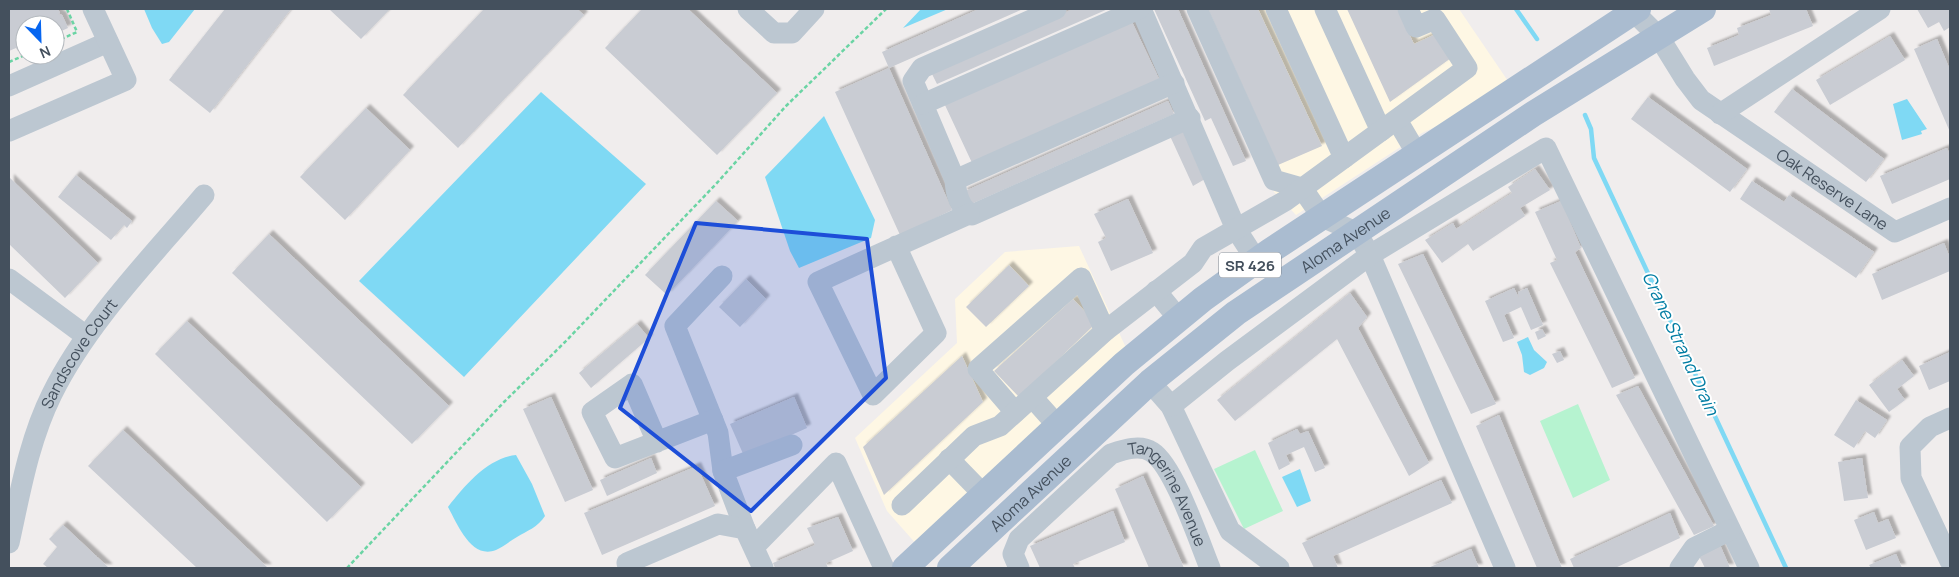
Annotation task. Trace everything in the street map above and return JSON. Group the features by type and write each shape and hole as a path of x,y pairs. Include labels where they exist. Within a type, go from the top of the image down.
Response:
{"main road":[{"name":"Aloma Avenue","path":"950,568 1150,382 1236,313 1571,90 1703,9"},
{"name":"Aloma Avenue","path":"905,568 1124,364 1178,318 1256,260 1636,10"},
{"path":"1043,481 1054,454 1058,426"},
{"path":"921,568 973,520 982,508 983,494"}],"street":[{"path":"9,131 126,80 94,9"},
{"path":"748,9 774,33 792,33 814,9"},
{"path":"969,214 964,211 956,193 955,180 913,81 922,68 1056,9"},
{"path":"923,104 1140,9 1190,118 1236,229 1256,260"},
{"path":"1197,9 1274,180 1302,188 1322,217 1356,232 1370,255 1505,568"},
{"path":"1276,9 1344,158"},
{"path":"1325,9 1389,125 1418,154"},
{"path":"902,504 974,436 1000,426 1105,331 1193,263 1203,248 1285,201 1467,68 1435,19 1416,27 1408,9"},
{"path":"1720,114 1880,9"},
{"name":"Oak Reserve Lane","path":"1636,10 1658,37 1684,79 1701,100 1895,232 1950,208"},
{"path":"9,86 108,42"},
{"path":"955,180 1174,83"},
{"path":"896,246 936,333 873,395 818,282 896,246 969,214 972,215 1190,118"},
{"path":"1171,406 1227,361 1370,255 1546,148 1749,568"},
{"name":"Sandscove Court","path":"9,543 27,461 52,394 86,336 204,195"},
{"path":"722,276 675,326 718,433 723,471 749,538 763,568"},
{"path":"1015,412 978,369 1081,278 1105,331"},
{"path":"9,279 86,336"},
{"path":"1156,291 1178,318"},
{"path":"1150,382 1171,406 1230,531 1280,568"},
{"path":"1032,397 1058,426"},
{"path":"1950,418 1930,426 1910,447 1910,478 1950,561"},
{"path":"657,442 713,420"},
{"path":"723,471 792,445"},
{"name":"Tangerine Avenue","path":"1019,568 1013,554 1019,539 1111,454 1130,448 1151,451 1166,466 1210,568"},
{"path":"948,459 983,494"},
{"path":"749,538 836,463 884,568"},
{"path":"627,564 718,524 749,538"},
{"path":"1680,568 1694,548 1730,530"}],"path":[{"path":"65,37 77,32 67,9"},
{"path":"347,568 504,402 571,336 710,191 786,106 886,9"}],"highlighted area":[{"path":"696,223 867,239 886,378 751,511 620,408"}],"shaded area":[{"path":"1188,9 1459,9 1510,84 1461,115 1422,133 1296,215 1274,192"},
{"path":"1079,246 1127,350 918,546 887,511 855,438 957,343 955,299 1005,252"}],"green space":[{"path":"1578,404 1610,480 1573,498 1540,421"},
{"path":"1255,450 1283,511 1244,529 1214,469"}],"water":[{"path":"144,9 195,9 169,42 162,44 152,28"},
{"path":"921,9 948,9 903,28"},
{"path":"541,92 646,184 464,377 359,281"},
{"path":"1907,99 1927,129 1921,131 1922,134 1902,140 1893,104"},
{"path":"824,116 875,220 871,238 799,268 790,251 765,177"},
{"path":"1528,337 1534,350 1547,362 1544,368 1530,375 1524,372 1522,355 1517,342"},
{"path":"516,455 532,484 545,516 536,526 499,549 487,552 479,550 466,538 448,507 462,490 487,467 496,461"},
{"path":"1300,469 1311,501 1297,507 1282,477"}],"building":[{"path":"9,9 58,9 60,13 58,14 62,15 15,15 15,48 9,51"},
{"path":"225,9 291,9 210,113 169,80"},
{"path":"329,9 390,9 361,39"},
{"path":"484,9 577,9 584,15 458,148 403,95"},
{"path":"642,9 688,9 777,93 717,155 605,48"},
{"path":"979,9 1023,9 889,68 882,52"},
{"path":"1073,9 1108,9 937,84 931,72"},
{"path":"1154,9 1178,9 1246,161 1233,166 1211,118 1205,121"},
{"path":"1208,9 1258,9 1322,146 1278,165"},
{"path":"1347,9 1397,9 1414,44 1438,33 1451,58 1390,102"},
{"path":"1769,9 1806,9 1813,26 1714,66 1707,48 1739,35 1737,28 1771,15"},
{"path":"1917,9 1950,9 1950,27 1944,31 1939,22 1928,28"},
{"path":"1131,20 1160,81 973,165 944,103"},
{"path":"1890,36 1905,60 1830,105 1816,80"},
{"path":"1937,39 1950,70 1950,132 1914,49"},
{"path":"889,68 952,210 900,235 835,92"},
{"path":"1792,89 1884,159 1866,182 1774,112"},
{"path":"1648,97 1747,169 1730,192 1631,119"},
{"path":"1168,101 1174,114 969,205 963,192"},
{"path":"366,108 410,150 345,220 300,177"},
{"path":"1184,131 1205,179 1193,186 1170,136"},
{"path":"1947,148 1950,155 1950,179 1892,204 1880,176"},
{"path":"1535,169 1550,190 1520,208 1525,216 1473,251 1468,244 1442,263 1425,240 1453,223 1456,229 1512,193 1508,187"},
{"path":"76,175 132,221 127,228 124,225 111,240 58,197"},
{"path":"10,178 98,263 65,298 9,244"},
{"path":"1752,181 1784,202 1789,195 1874,252 1856,278 1740,199"},
{"path":"1128,199 1153,253 1111,271 1098,242 1106,238 1094,214"},
{"path":"716,201 738,221 667,295 645,275"},
{"path":"1561,201 1581,248 1575,252 1635,378 1612,388 1550,263 1557,260 1535,212"},
{"path":"269,234 449,406 412,444 232,273"},
{"path":"1944,243 1950,258 1950,271 1882,300 1872,274"},
{"path":"1423,254 1496,404 1471,414 1398,264"},
{"path":"1009,265 1029,286 986,327 966,307"},
{"path":"746,279 766,299 740,327 719,307"},
{"path":"1514,288 1519,298 1518,292 1527,288 1543,325 1531,330 1521,307 1504,315 1514,338 1503,342 1485,301"},
{"path":"1350,293 1367,317 1358,328 1429,463 1409,476 1337,339 1235,421 1217,400"},
{"path":"1073,299 1096,323 1019,397 994,371"},
{"path":"187,321 361,487 327,522 155,354"},
{"path":"637,324 649,338 591,388 579,373"},
{"path":"1542,329 1546,336 1538,340 1535,332"},
{"path":"1560,351 1564,360 1557,363 1552,354"},
{"path":"1950,352 1950,381 1929,390 1919,366"},
{"path":"962,356 983,402 884,495 863,447"},
{"path":"1902,360 1914,376 1897,389 1905,400 1889,412 1869,385"},
{"path":"1638,386 1714,526 1694,535 1616,395"},
{"path":"551,397 593,490 565,502 523,409"},
{"path":"794,397 807,428 744,456 730,424"},
{"path":"1856,400 1887,420 1875,438 1865,431 1854,448 1834,435"},
{"path":"1499,415 1562,568 1537,568 1476,426"},
{"path":"1297,429 1300,434 1308,431 1325,468 1315,472 1304,447 1286,455 1290,464 1279,470 1268,443"},
{"path":"123,430 268,568 197,568 88,466"},
{"path":"651,458 657,473 607,496 600,480"},
{"path":"1862,458 1868,498 1844,501 1838,462"},
{"path":"697,466 715,506 602,555 584,513"},
{"path":"1143,476 1184,568 1149,568 1115,489"},
{"path":"1441,480 1452,503 1333,556 1338,568 1314,568 1302,543"},
{"path":"1113,511 1125,542 1073,564 1075,568 1040,568 1030,546"},
{"path":"1874,512 1878,523 1888,519 1896,538 1866,550 1854,520"},
{"path":"1670,513 1680,538 1615,568 1574,568 1570,559"},
{"path":"838,517 853,551 826,563 828,568 775,568 773,563 815,545 807,528"},
{"path":"63,525 109,568 48,568 43,564 57,547 49,539"},
{"path":"1720,545 1730,568 1705,568 1698,554"},
{"path":"1471,549 1479,568 1428,568"},
{"path":"1896,554 1902,568 1871,568 1869,565"}],"waterway":[{"name":"Crane Strand Drain","path":"1516,9 1537,39"},
{"name":"Crane Strand Drain","path":"1585,115 1591,129 1594,158 1786,568"}]}
